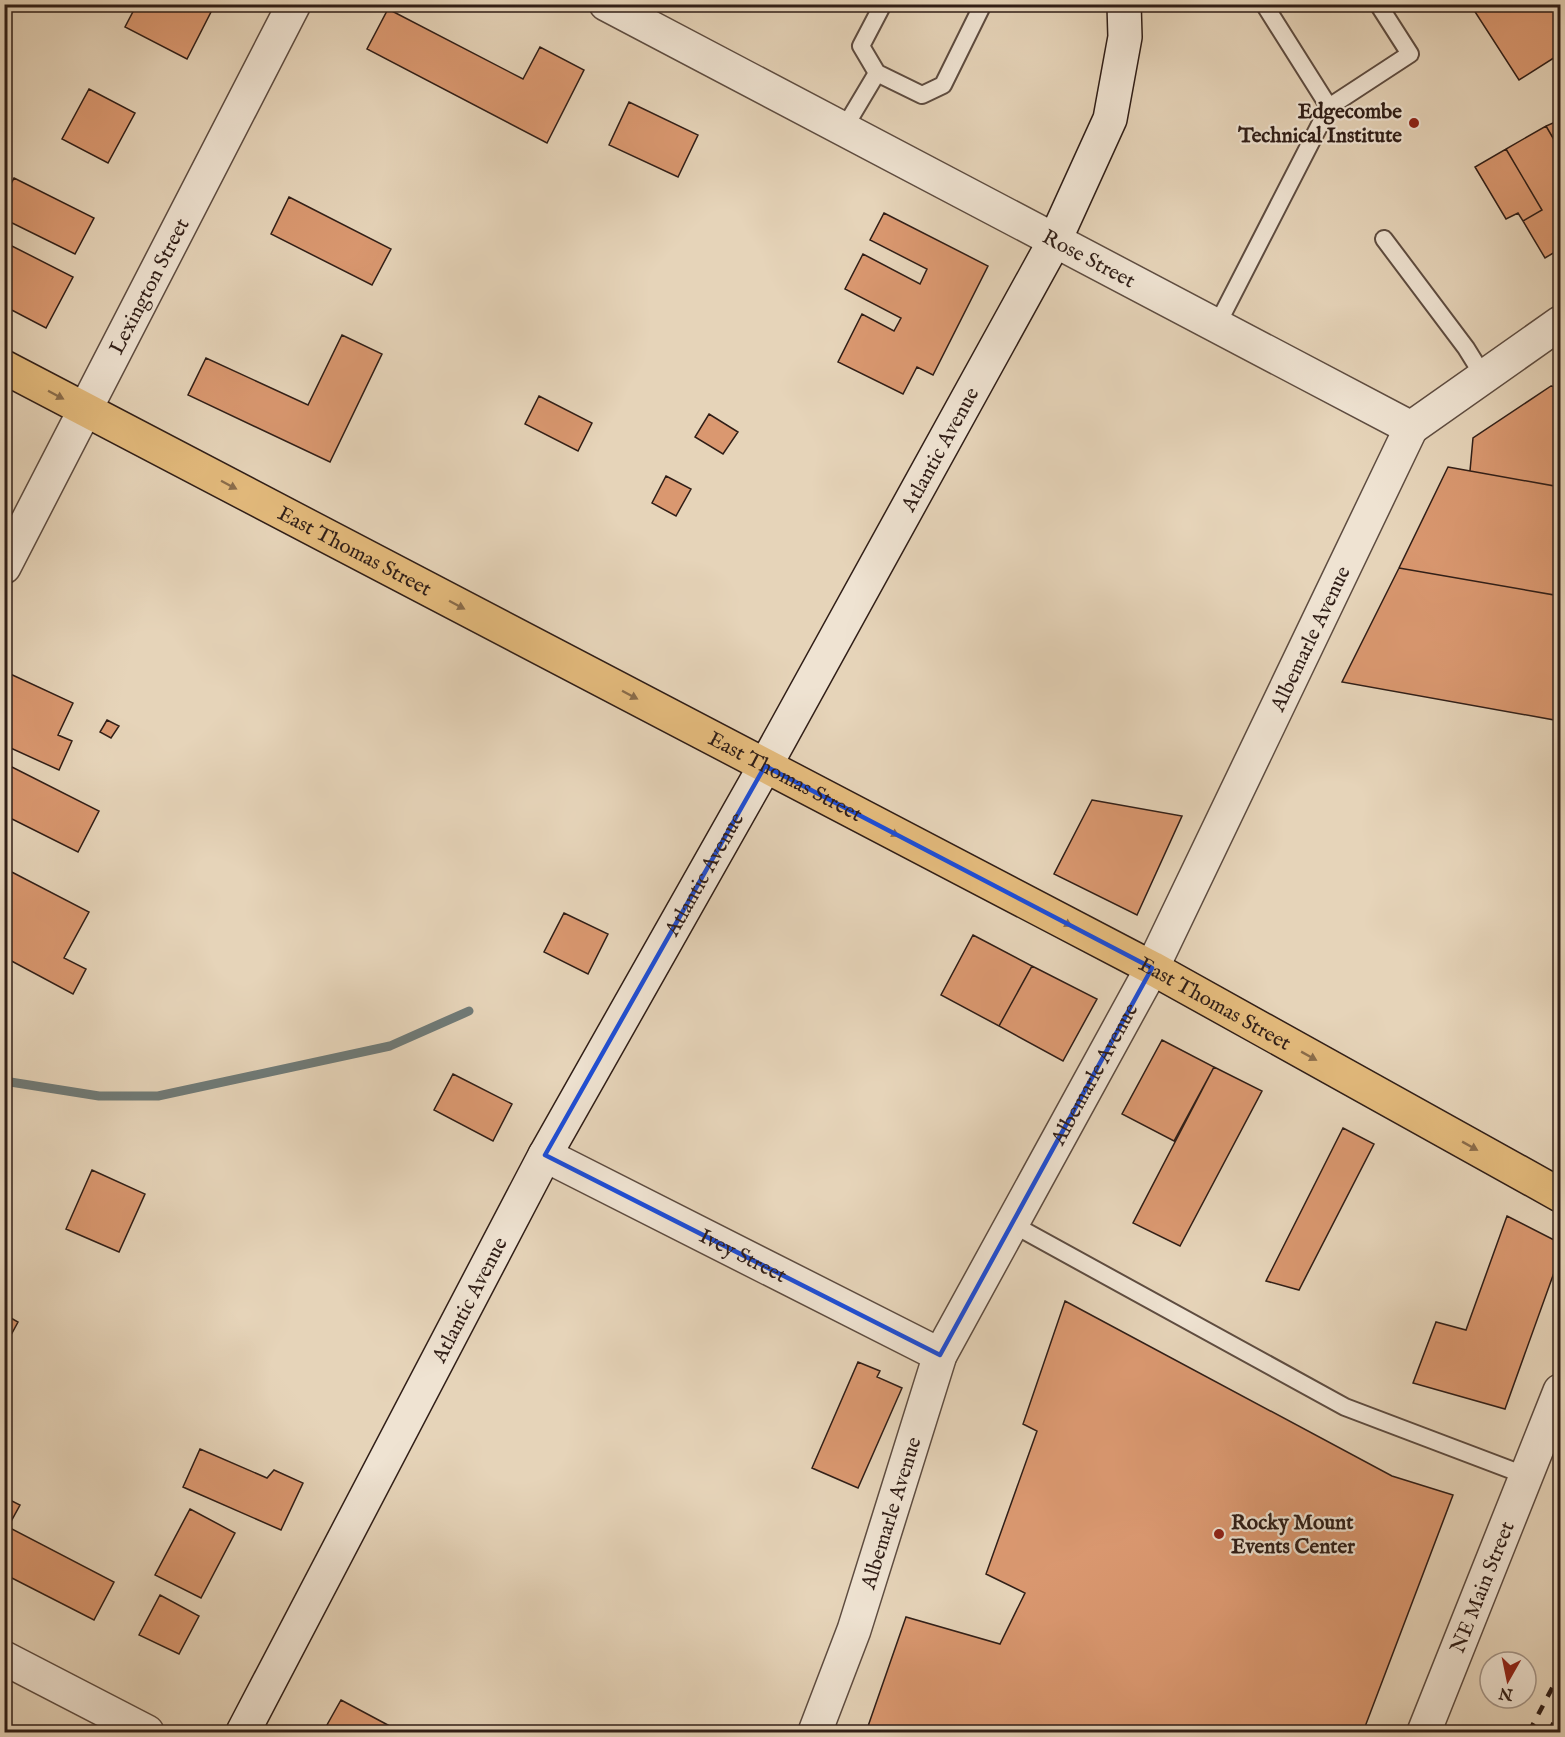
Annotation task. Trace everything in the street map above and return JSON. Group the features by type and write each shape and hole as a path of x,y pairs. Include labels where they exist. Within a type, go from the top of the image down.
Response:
{"main road":[{"name":"East Thomas Street","path":"4,368 1152,968 1560,1196"}],"street":[{"name":"Lexington Street","path":"4,567 87,411 294,4"},
{"name":"Rose Street","path":"606,4 1054,242 1411,428"},
{"name":"Atlantic Avenue","path":"243,1732 545,1155 765,766 1054,242 1110,119 1125,37 1124,4"},
{"path":"1411,428 1560,323"},
{"name":"Albemarle Avenue","path":"816,1732 854,1630 940,1355 1152,968 1411,428"},
{"name":"Ivey Street","path":"545,1155 940,1355"},
{"name":"NE Main Street","path":"1424,1732 1527,1476 1551,1446 1560,1391"},
{"path":"4,1658 147,1732"}],"lane":[{"path":"883,4 861,46 877,73 922,95 943,85 983,4"},
{"path":"1264,4 1329,107"},
{"path":"1216,327 1329,107 1410,54 1378,4"},
{"path":"843,130 877,73"},
{"path":"1384,239 1466,348 1484,377"},
{"path":"1012,1224 1345,1407 1527,1476"}],"highlighted area":[{"path":"765,766 1152,968 940,1355 545,1155"}],"building":[{"path":"137,4 201,4 212,10 187,59 125,27"},
{"path":"1470,4 1560,4 1560,54 1519,80"},
{"path":"388,9 523,79 540,47 584,70 547,143 367,49"},
{"path":"89,89 135,113 108,163 62,139"},
{"path":"629,102 698,135 678,177 609,145"},
{"path":"1560,120 1560,150 1546,126"},
{"path":"1546,126 1560,150 1560,249 1545,258 1523,221 1542,210 1506,149"},
{"path":"1506,149 1542,210 1523,221 1518,213 1506,219 1475,167"},
{"path":"14,178 94,218 75,254 4,219 4,198"},
{"path":"289,197 391,249 372,285 271,234"},
{"path":"884,213 988,266 933,375 917,367 903,394 838,362 862,314 894,331 901,318 845,289 863,254 920,284 927,269 870,240"},
{"path":"4,242 73,277 46,328 4,306"},
{"path":"342,335 382,354 330,462 188,395 206,358 308,405"},
{"path":"1551,386 1560,388 1560,487 1470,471 1473,438"},
{"path":"539,396 592,423 578,451 525,424"},
{"path":"709,414 738,432 723,454 695,437"},
{"path":"1448,467 1560,487 1560,596 1399,568"},
{"path":"666,476 691,489 676,516 652,503"},
{"path":"1399,568 1560,596 1560,721 1342,682"},
{"path":"6,672 73,703 58,735 72,741 59,770 4,745"},
{"path":"107,720 119,726 111,738 100,732"},
{"path":"4,763 99,811 78,852 4,815"},
{"path":"1092,800 1182,816 1137,915 1054,874"},
{"path":"4,868 89,912 64,958 86,969 73,994 4,957"},
{"path":"564,913 608,934 588,974 544,952"},
{"path":"973,935 1032,966 999,1026 941,995"},
{"path":"1032,966 1097,999 1063,1061 999,1026"},
{"path":"1162,1040 1214,1067 1174,1141 1122,1114"},
{"path":"1214,1067 1262,1091 1180,1246 1133,1223"},
{"path":"453,1074 512,1104 493,1141 434,1110"},
{"path":"1343,1128 1374,1144 1299,1290 1266,1281"},
{"path":"92,1170 145,1194 119,1252 66,1229"},
{"path":"1507,1216 1560,1243 1560,1256 1505,1409 1413,1383 1436,1322 1466,1330"},
{"name":"Rocky Mount Events Center","path":"1065,1301 1392,1476 1453,1495 1363,1732 866,1732 906,1617 1000,1644 1025,1593 986,1574 1037,1431 1023,1424"},
{"path":"4,1314 18,1322 5,1346 4,1346"},
{"path":"858,1362 880,1371 877,1377 902,1388 858,1488 812,1468"},
{"path":"200,1449 267,1478 274,1470 303,1483 281,1530 183,1487"},
{"path":"4,1497 20,1505 8,1527 114,1582 94,1620 4,1574"},
{"path":"190,1509 235,1533 201,1598 155,1575"},
{"path":"160,1595 199,1616 179,1654 139,1635"},
{"path":"341,1700 401,1732 323,1732"}],"waterway":[{"path":"4,1081 99,1096 158,1096 390,1046 469,1011"}],"railway":[{"path":"1529,1732 1560,1673"},
{"path":"1549,1732 1560,1710"}],"place":[{"name":"Edgecombe Technical Institute","path":"1414,123"},
{"name":"Rocky Mount Events Center","path":"1219,1534"}]}
